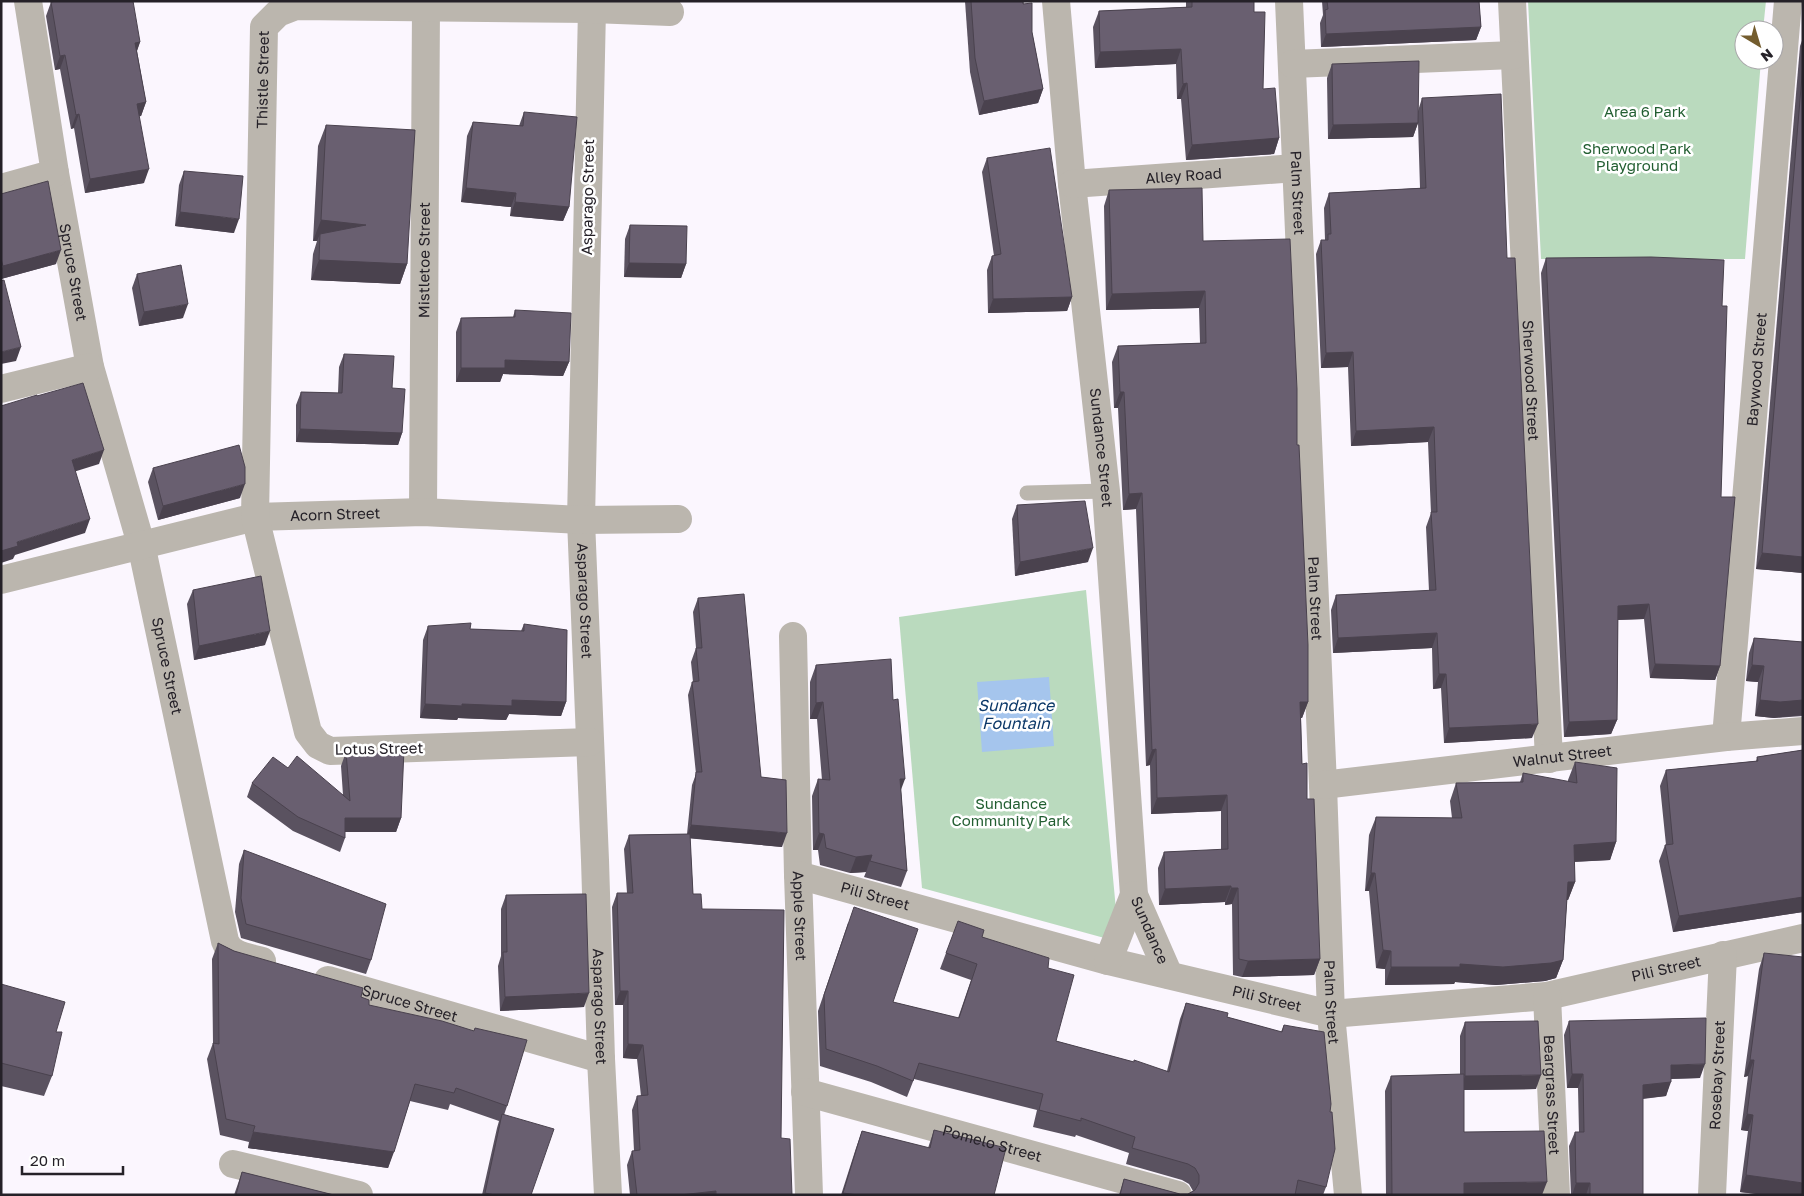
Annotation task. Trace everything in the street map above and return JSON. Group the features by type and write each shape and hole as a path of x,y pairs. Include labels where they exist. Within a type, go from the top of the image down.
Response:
{"street":[{"name":"Spruce Street","path":"28,1 55,173 90,367 142,544 227,947 232,952 601,1060"},
{"name":"Sundance Street","path":"1056,1 1072,184 1106,491 1134,895"},
{"name":"Palm Street","path":"1289,1 1324,785 1331,1014 1348,1195"},
{"name":"Sherwood Street","path":"1512,1 1549,759"},
{"name":"Baywood Street","path":"1726,737 1788,1"},
{"name":"Thistle Street","path":"255,517 264,27 278,12 296,6 426,6 670,12"},
{"name":"Mistletoe Street","path":"423,512 426,6"},
{"name":"Asparago Street","path":"592,9 581,520 596,870 601,1060 608,1195"},
{"path":"1292,64 1514,55"},
{"name":"Alley Road","path":"1072,184 1296,168"},
{"path":"1,188 55,173"},
{"path":"1,389 90,367"},
{"name":"Acorn Street","path":"1,580 255,517 423,512 581,520 678,519"},
{"name":"Lotus Street","path":"255,517 308,732 318,745 330,751 590,742"},
{"name":"Apple Street","path":"793,636 798,875 809,1195"},
{"name":"Walnut Street","path":"1324,785 1726,737 1803,731"},
{"name":"Pili Street","path":"798,875 1108,961 1331,1014 1547,996 1803,938"},
{"name":"Sundance","path":"1108,961 1134,895"},
{"name":"Sundance","path":"1134,895 1169,975"},
{"name":"Rosebay Street","path":"1712,1195 1724,955"},
{"name":"Beargrass Street","path":"1547,996 1556,1195"},
{"name":"Pomelo Street","path":"805,1092 1178,1195"},
{"path":"233,1164 359,1195"}],"lane":[{"path":"1027,492 1106,491"}],"green space":[{"name":"Area 6 Park","path":"1528,1 1766,1 1764,20 1734,20 1734,70 1760,70 1745,259 1541,259"},
{"name":"Sundance Community Park","path":"1086,590 1119,942 922,888 899,617"}],"water":[{"name":"Sundance Fountain","path":"1049,677 1054,746 982,752 977,682"}],"building":[{"path":"133,1 140,42 135,43 146,102 137,104 149,169 90,179 79,114 76,115 65,55 60,56 51,2"},
{"path":"971,1 1023,1 1023,4 1032,3 1032,32 1043,89 984,101 975,58"},
{"path":"1192,1 1254,1 1254,12 1265,12 1263,89 1275,88 1279,138 1192,145 1187,83 1183,84 1181,49 1100,52 1099,11 1192,7"},
{"path":"1327,1 1479,1 1481,27 1326,34 1325,10 1328,9"},
{"path":"1419,61 1418,123 1333,125 1332,64"},
{"path":"1803,64 1803,557 1762,553"},
{"path":"1501,94 1507,258 1515,258 1538,724 1449,728 1446,674 1439,674 1437,633 1338,638 1336,595 1436,590 1431,512 1437,512 1434,427 1356,431 1353,352 1326,353 1321,240 1328,240 1328,234 1331,234 1329,193 1426,188 1422,98"},
{"path":"524,112 577,117 569,207 515,202 516,193 466,188 473,122 523,126"},
{"path":"326,125 415,130 407,264 319,260 320,234 366,225 321,220"},
{"path":"1050,148 1072,297 993,299 992,256 1001,254 987,158"},
{"path":"184,171 243,176 239,219 180,212"},
{"path":"48,181 61,250 3,266 1,259 1,194"},
{"path":"1202,188 1203,241 1290,239 1297,389 1297,445 1299,445 1308,645 1308,702 1300,702 1302,764 1307,763 1307,799 1314,799 1320,959 1248,961 1239,959 1238,888 1231,888 1231,886 1165,889 1164,852 1228,849 1227,795 1157,798 1156,749 1152,750 1142,493 1129,494 1124,392 1120,392 1118,346 1206,343 1205,291 1112,294 1109,190"},
{"path":"630,225 687,226 686,264 629,263"},
{"path":"1651,257 1724,260 1722,306 1727,306 1721,497 1735,497 1720,666 1655,664 1649,604 1618,606 1617,720 1569,722 1546,258"},
{"path":"181,265 188,304 144,312 137,274"},
{"path":"4,280 21,347 1,352 1,281"},
{"path":"515,310 571,313 569,362 505,360 505,368 461,368 461,318 515,317"},
{"path":"344,354 394,356 392,388 405,389 402,433 300,429 301,392 342,393"},
{"path":"83,383 104,450 72,460 90,519 17,542 18,546 1,551 1,406"},
{"path":"239,445 245,467 245,484 163,506 153,468"},
{"path":"1085,501 1093,548 1020,562 1017,505"},
{"path":"261,576 270,631 199,646 193,590"},
{"path":"744,594 761,777 786,780 787,833 691,825 696,772 702,772 692,682 699,681 696,648 702,648 698,598"},
{"path":"471,623 470,629 524,631 524,624 567,630 566,702 512,700 512,706 425,704 428,626"},
{"path":"1754,638 1803,642 1803,700 1780,702 1760,700 1764,666 1752,665"},
{"path":"891,659 893,700 898,699 905,779 900,779 907,871 870,861 872,855 856,857 826,848 824,834 819,833 818,779 830,780 823,702 816,703 816,665"},
{"path":"404,750 401,818 345,818 345,838 298,817 252,783 273,757 288,768 297,756 350,801 346,752"},
{"path":"1803,750 1803,897 1679,916 1665,845 1673,844 1666,770 1758,761 1757,757"},
{"path":"1575,762 1617,768 1616,842 1574,845 1575,882 1568,882 1563,960 1551,963 1503,967 1460,964 1460,967 1391,967 1391,951 1383,950 1375,873 1371,873 1376,817 1462,818 1456,783 1523,782 1523,773 1577,783"},
{"path":"690,834 693,894 701,894 702,909 784,910 781,1138 790,1139 792,1195 716,1195 716,1191 680,1195 637,1195 632,1151 640,1150 637,1096 648,1095 643,1045 628,1044 628,991 620,991 617,893 633,893 629,835"},
{"path":"244,850 386,904 371,960 246,924 241,898"},
{"path":"586,894 589,993 505,997 503,952 507,952 506,895"},
{"path":"854,907 918,929 893,1002 959,1018 977,964 946,953 958,921 984,930 982,937 1049,958 1048,968 1074,975 1056,1041 1134,1062 1134,1060 1169,1072 1186,1003 1228,1013 1227,1017 1282,1032 1284,1025 1324,1032 1331,1104 1330,1112 1332,1112 1335,1149 1326,1187 1298,1180 1295,1195 1120,1195 1124,1179 1180,1194 1188,1194 1195,1190 1199,1183 1199,1175 1195,1168 1188,1164 1132,1148 1135,1137 1081,1118 1081,1121 1039,1110 1043,1094 919,1063 913,1081 877,1066 826,1049 824,995"},
{"path":"218,943 234,951 363,988 361,997 369,1000 369,1005 442,1021 474,1031 475,1028 527,1040 507,1106 456,1088 454,1093 415,1084 394,1152 253,1132 255,1126 226,1119 213,1043 219,1044"},
{"path":"1764,953 1803,957 1803,1183 1746,1175 1753,1115 1747,1114 1754,1060 1750,1060"},
{"path":"1,984 65,1002 56,1032 62,1032 52,1076 1,1063"},
{"path":"1706,1018 1705,1064 1671,1065 1671,1082 1643,1085 1643,1195 1590,1195 1590,1183 1576,1183 1575,1132 1584,1132 1583,1074 1572,1074 1569,1021"},
{"path":"1538,1021 1541,1075 1465,1076 1465,1022"},
{"path":"1464,1074 1464,1132 1544,1131 1547,1182 1464,1183 1464,1195 1392,1195 1391,1076"},
{"path":"502,1114 554,1129 531,1195 495,1195 485,1193"},
{"path":"934,1130 1006,1148 994,1195 858,1195 843,1193 862,1131 930,1148"},
{"path":"242,1172 334,1195 236,1195"}],"park label":[{"name":"Sherwood Park Playground","path":"1637,158"}]}
